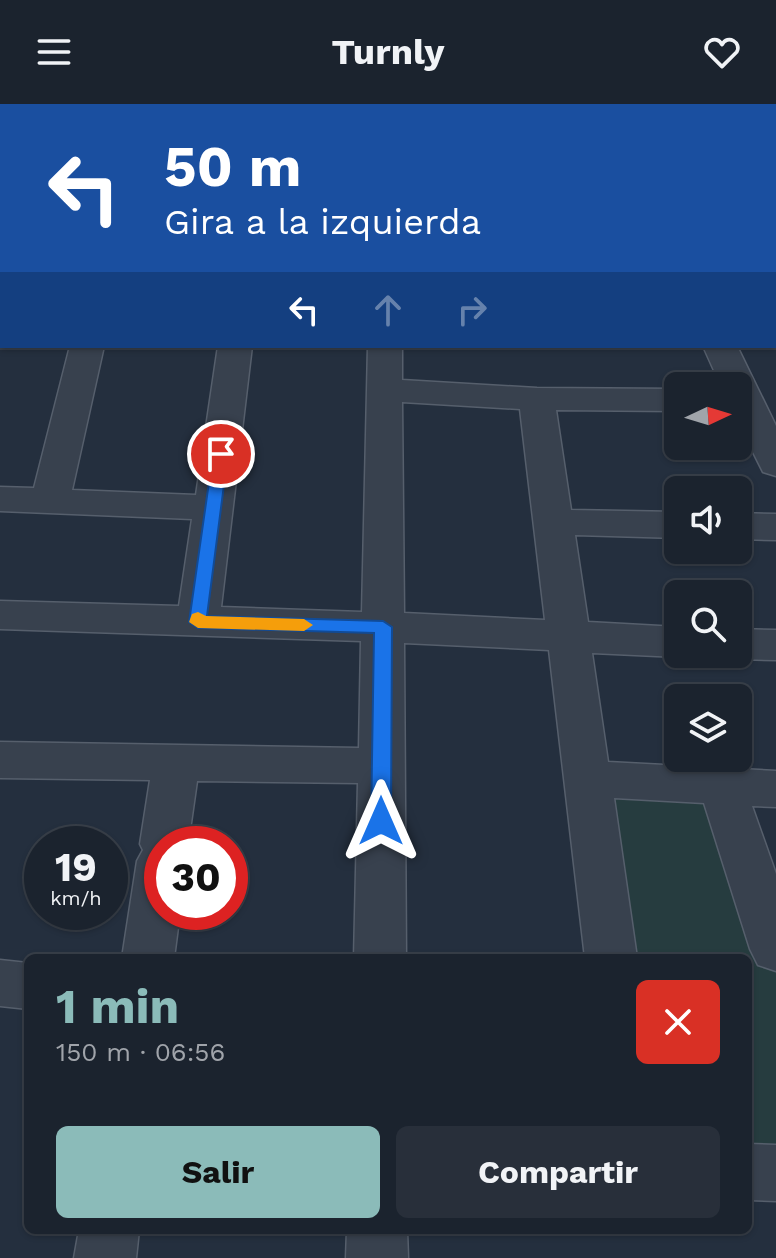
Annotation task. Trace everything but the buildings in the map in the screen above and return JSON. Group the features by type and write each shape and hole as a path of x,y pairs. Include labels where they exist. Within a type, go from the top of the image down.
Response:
{"street":[{"path":"50,501 87,348"},
{"path":"198,622 235,348"},
{"path":"380,954 385,348"},
{"path":"721,348 730,372"},
{"path":"387,390 537,399 664,400"},
{"path":"537,399 610,954"},
{"path":"752,420 776,464"},
{"path":"0,499 213,508"},
{"path":"554,522 664,525"},
{"path":"752,526 776,527"},
{"path":"0,615 383,627 664,642"},
{"path":"752,644 776,645"},
{"path":"0,760 381,766"},
{"path":"167,826 176,764"},
{"path":"588,779 776,789"},
{"path":"722,786 776,949"},
{"path":"149,954 152,930"},
{"path":"752,1172 776,1173"},
{"path":"105,1258 108,1234"},
{"path":"377,1234 377,1258"}],"green space":[{"path":"591,787 723,794 776,949 776,1173 752,1170 752,954 616,954"}],"slow traffic":[{"path":"198,618 198,622 304,625"}],"route":[{"path":"221,454 198,622 383,627 381,821"}]}
